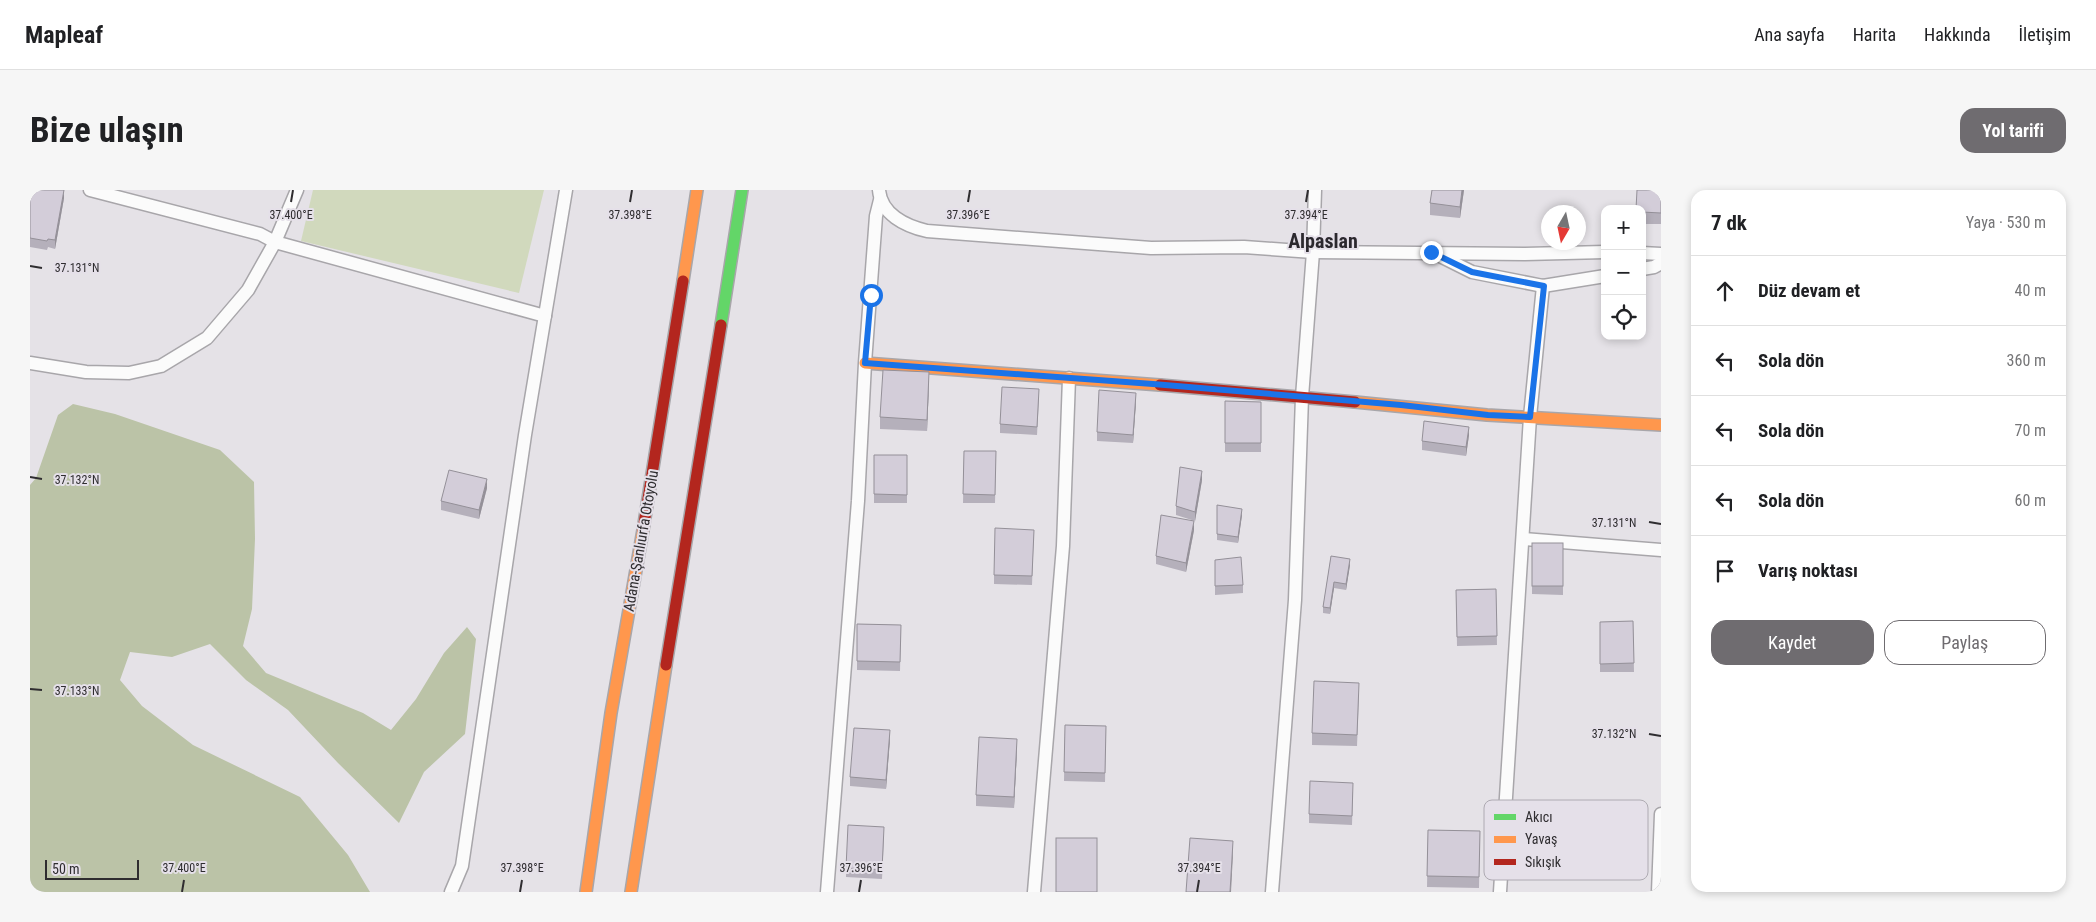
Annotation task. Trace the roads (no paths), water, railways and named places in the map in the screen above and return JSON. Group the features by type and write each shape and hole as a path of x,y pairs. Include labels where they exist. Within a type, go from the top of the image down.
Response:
{"main road":[{"name":"Adana-Şanlıurfa Otoyolu","path":"586,892 611,713 665,402 698,190"},
{"path":"631,892 656,723 742,190"},
{"path":"865,363 1302,397 1488,415 1661,425"}],"street":[{"path":"90,190 260,234 275,242 545,316"},
{"path":"30,363 86,372 129,373 161,366 207,338 248,290 275,242 297,190"},
{"path":"451,892 462,866 510,530 566,190"},
{"path":"1272,892 1295,600 1302,397 1313,252 1315,190"},
{"path":"879,195 900,222 914,228 1151,248 1244,247 1313,252 1525,254 1601,252"},
{"path":"827,892 858,501 865,363 879,195"},
{"path":"1431,252 1472,272 1544,286 1601,277"},
{"path":"1646,253 1661,254"},
{"path":"1646,268 1661,263"},
{"path":"1506,800 1530,417 1544,286"},
{"path":"1034,892 1063,546 1070,378"},
{"path":"1522,539 1661,550"},
{"path":"1658,892 1661,814"}],"district":[{"name":"Alpaslan","path":"1323,241"}]}
